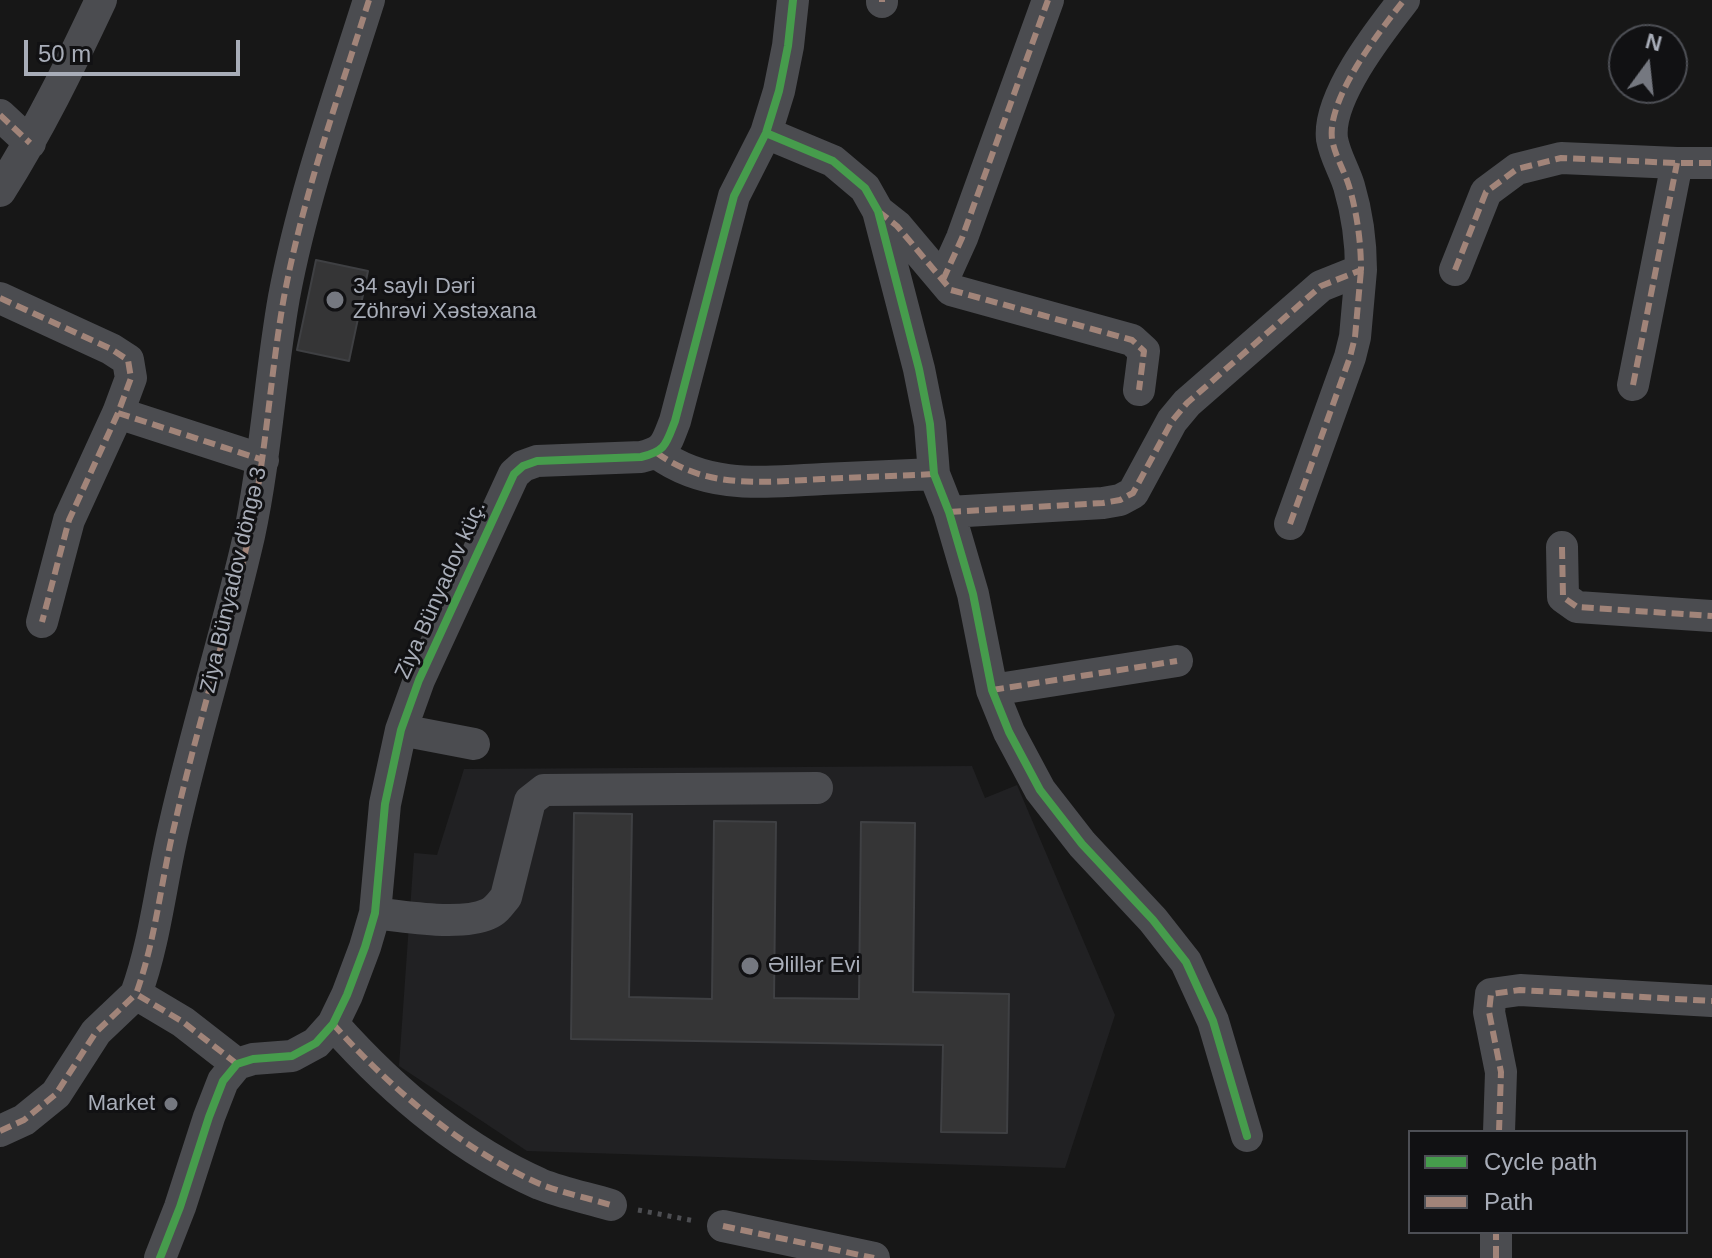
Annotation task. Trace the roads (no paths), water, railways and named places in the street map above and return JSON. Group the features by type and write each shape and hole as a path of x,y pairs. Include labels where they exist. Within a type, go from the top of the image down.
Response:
{"street":[{"path":"0,191 30,143 101,0"},
{"name":"Ziya Bünyadov döngə 3","path":"136,994 146,968 174,824 249,535 292,259 319,156 369,0"},
{"path":"793,0 779,91 766,133 734,196 675,421 667,443 657,453 680,468 705,477 751,483 934,474"},
{"path":"943,280 962,238 1048,0"},
{"path":"1290,524 1355,337 1361,246 1348,183 1336,156 1332,137 1333,120 1341,97 1372,41 1404,0"},
{"path":"0,115 30,143"},
{"path":"766,133 833,161 865,188 878,211 919,369 930,424 934,474 949,512 973,594 992,690 1009,732 1040,790 1082,844 1153,920 1186,962 1213,1021 1247,1136"},
{"path":"1455,270 1486,192 1517,169 1561,158 1712,163"},
{"path":"1633,385 1677,163"},
{"path":"878,211 897,226 951,290 1132,340 1144,351 1139,390"},
{"path":"949,512 1103,503 1120,500 1133,493 1172,421 1187,403 1321,286 1361,270"},
{"path":"0,298 111,349 128,360 131,378 69,520 42,622"},
{"path":"118,413 263,460"},
{"name":"Ziya Bünyadov küç.","path":"237,1064 253,1059 292,1056 316,1043 333,1024 347,995 375,913 385,804 401,730 419,680 514,474 523,466 537,461 641,457 657,453"},
{"path":"1562,547 1563,597 1577,607 1712,616"},
{"path":"992,690 1177,661"},
{"path":"401,730 474,744"},
{"path":"375,913 461,919 488,914 498,907 506,897 530,801 544,790 817,788"},
{"path":"1499,1130 1501,1072 1489,1012 1491,994 1520,990 1712,1001"},
{"path":"0,1131 24,1120 56,1094 96,1032 136,994 183,1022 237,1064 218,1093 160,1258"},
{"path":"333,1024 365,1059 410,1100 442,1126 494,1160 542,1185 611,1205"},
{"path":"723,1226 874,1258"},
{"path":"1496,1234 1496,1258"}],"place":[{"name":"34 saylı Dəri Zöhrəvi Xəstəxana","path":"335,300"},
{"name":"Əlillər Evi","path":"750,966"},
{"name":"Market","path":"171,1104"}]}
